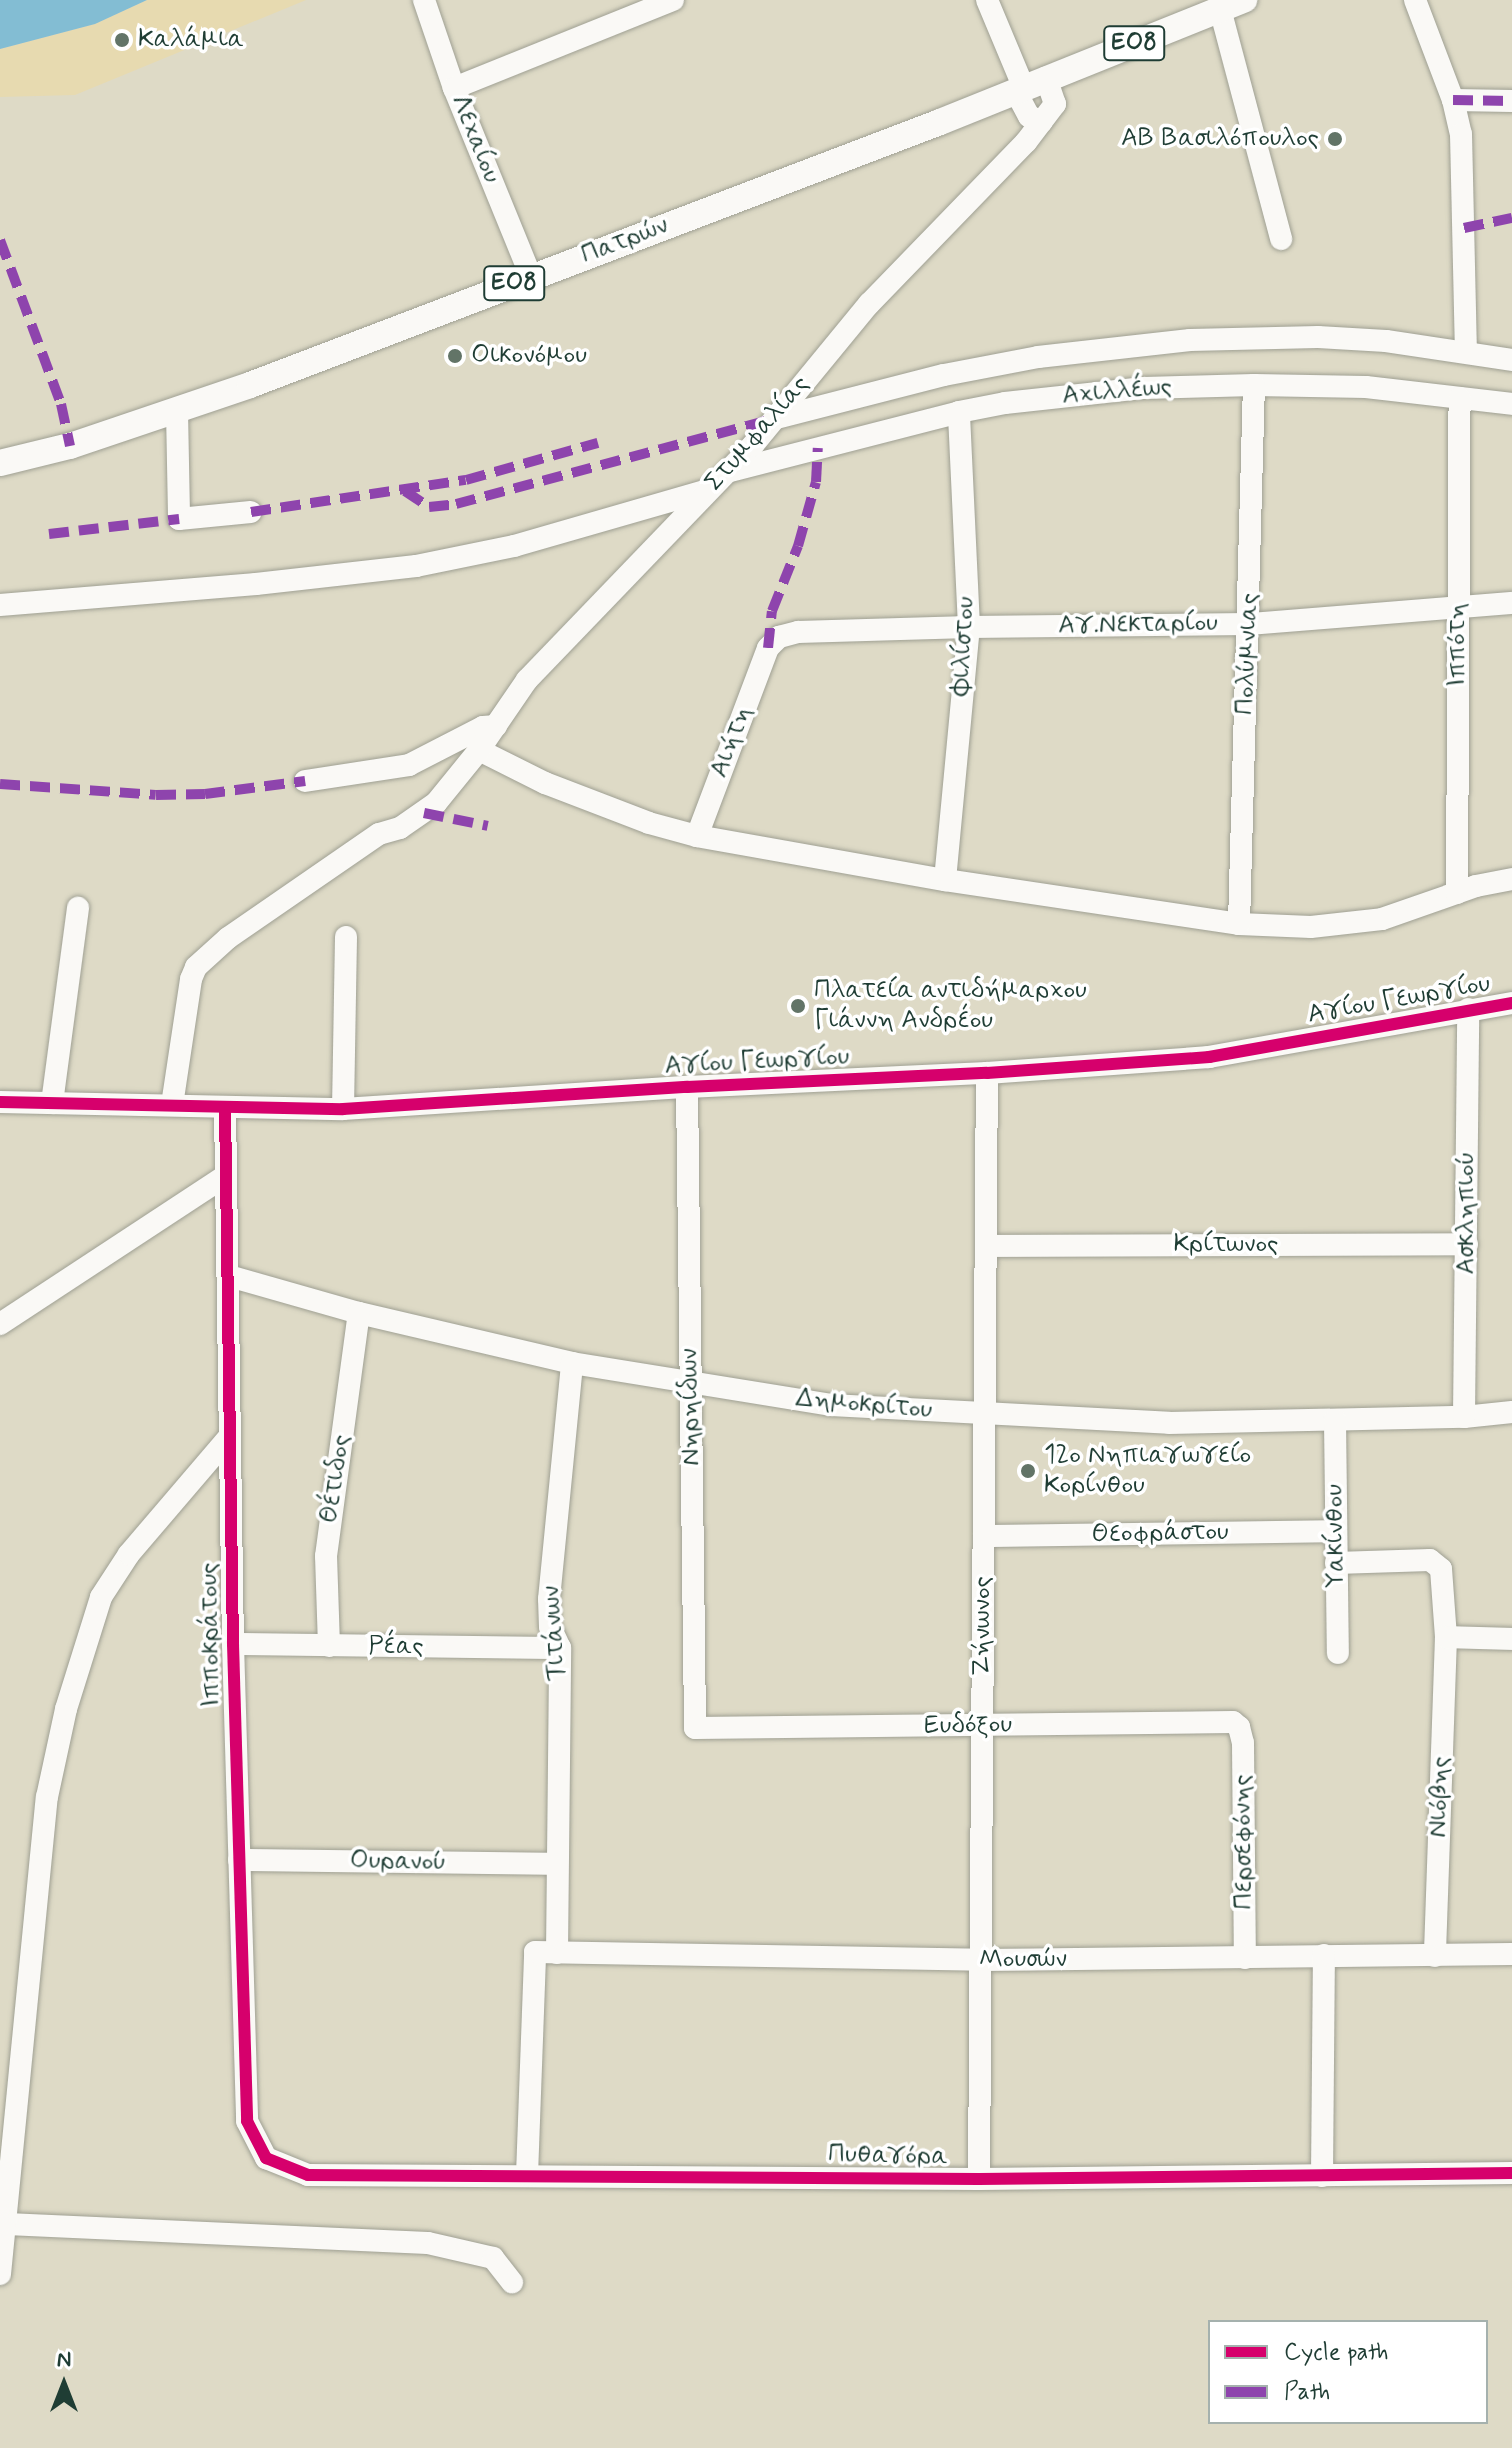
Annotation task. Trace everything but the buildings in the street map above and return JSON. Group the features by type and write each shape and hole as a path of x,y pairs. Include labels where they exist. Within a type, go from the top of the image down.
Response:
{"main road":[{"name":"Πατρών","path":"0,463 70,446 177,411 1232,5"}],"street":[{"name":"Λεχαίου","path":"424,0 454,88 531,277"},
{"path":"454,88 673,0"},
{"path":"987,0 1028,85 1029,116 1042,122 1055,104 1055,95 1028,85"},
{"path":"1415,0 1453,100 1461,134 1466,352"},
{"path":"1232,5 1281,239"},
{"path":"1453,100 1512,101"},
{"name":"Στυμφαλίας","path":"172,1105 191,979 196,967 228,938 379,834 400,828 424,813 479,750 527,680 729,471 869,304 1042,122"},
{"path":"776,418 944,375 1038,357 1128,345 1252,337 1318,337 1386,341 1512,360"},
{"name":"Αχιλλέως","path":"729,471 959,412 1020,401 1144,388 1254,385 1366,387 1512,404"},
{"name":"Πολύμνιας","path":"1239,924 1250,624 1254,385"},
{"name":"Ιππότη","path":"1457,893 1460,398"},
{"path":"177,411 179,519 251,512"},
{"name":"Φιλίστου","path":"945,880 969,627 959,412"},
{"path":"0,605 242,586 416,566 514,546 710,490"},
{"name":"Αγ.Νεκταρίου","path":"768,648 779,637 798,632 1250,624 1512,603"},
{"name":"Αιήτη","path":"697,836 768,648"},
{"path":"305,781 409,765 483,727 496,726"},
{"path":"479,750 545,783 649,823 697,836 945,880 1239,924 1311,927 1382,919 1457,893 1512,879"},
{"path":"52,1103 78,908"},
{"path":"343,1109 346,937"},
{"name":"Αγίου Γεωργίου","path":"0,1102 343,1109 687,1087 987,1073 1209,1057 1512,1003"},
{"name":"Ασκληπιού","path":"1464,1417 1468,1009"},
{"name":"Ζήνωνος","path":"979,2179 987,1073"},
{"name":"Νηρηίδων","path":"687,1087 695,1728"},
{"name":"Ιπποκράτους","path":"225,1107 233,1644 247,2121 266,2158"},
{"path":"0,1324 225,1176"},
{"name":"Κρίτωνος","path":"986,1246 1467,1244"},
{"name":"Δημοκρίτου","path":"229,1276 359,1313 572,1363 691,1385 831,1405 1169,1423 1464,1417 1512,1412"},
{"name":"Θέτιδος","path":"329,1646 326,1556 359,1313"},
{"name":"Τιτάνων","path":"527,2175 546,1952 557,1864 560,1648 550,1627 549,1599 572,1363"},
{"name":"Υακίνθου","path":"1335,1420 1338,1653"},
{"path":"0,2274 47,1797 77,1668 101,1597 129,1554 229,1437"},
{"name":"Θεοφράστου","path":"984,1536 1336,1531"},
{"name":"Νιόβης","path":"1336,1563 1430,1560 1437,1564 1442,1577 1446,1637 1435,1956"},
{"path":"1446,1637 1512,1639"},
{"name":"Ρέας","path":"233,1644 560,1648"},
{"name":"Ευδόξου","path":"695,1728 1223,1721 1239,1727"},
{"name":"Περσεφόνης","path":"1239,1727 1243,1743 1245,1958"},
{"name":"Ουρανού","path":"239,1860 557,1864"},
{"name":"Μουσών","path":"546,1952 981,1960 1512,1954"},
{"path":"1322,2176 1324,1955"},
{"name":"Πυθαγόρα","path":"266,2158 308,2175 979,2179 1512,2173"},
{"path":"7,2224 428,2243 493,2258 512,2282"}],"sand":[{"name":"Καλάμια","path":"147,0 306,0 75,95 0,97 0,49 95,24"}],"water":[{"path":"0,0 147,0 95,24 0,49"}],"marked path":[{"path":"1453,100 1512,101"},
{"path":"1464,228 1512,218"},
{"path":"0,240 61,404 70,446"},
{"path":"405,491 429,507 456,504 776,418"},
{"path":"251,512 466,480 598,443"},
{"path":"768,648 772,611 798,546 816,482 818,448"},
{"path":"49,534 179,519"},
{"path":"0,784 156,795 205,794 305,781"},
{"path":"424,813 488,826"}],"cycle path":[{"path":"0,1102 343,1109 687,1087 987,1073 1209,1057 1512,1003"},
{"path":"225,1107 233,1644 247,2121 266,2158 308,2175 979,2179 1512,2173"}],"place":[{"name":"Καλάμια","path":"122,40"},
{"name":"ΑΒ Βασιλόπουλος","path":"1335,139"},
{"name":"Οικονόμου","path":"455,356"},
{"name":"Πλατεία αντιδήμαρχου Γιάννη Ανδρέου","path":"798,1006"},
{"name":"12ο Νηπιαγωγείο Κορίνθου","path":"1028,1471"}]}
